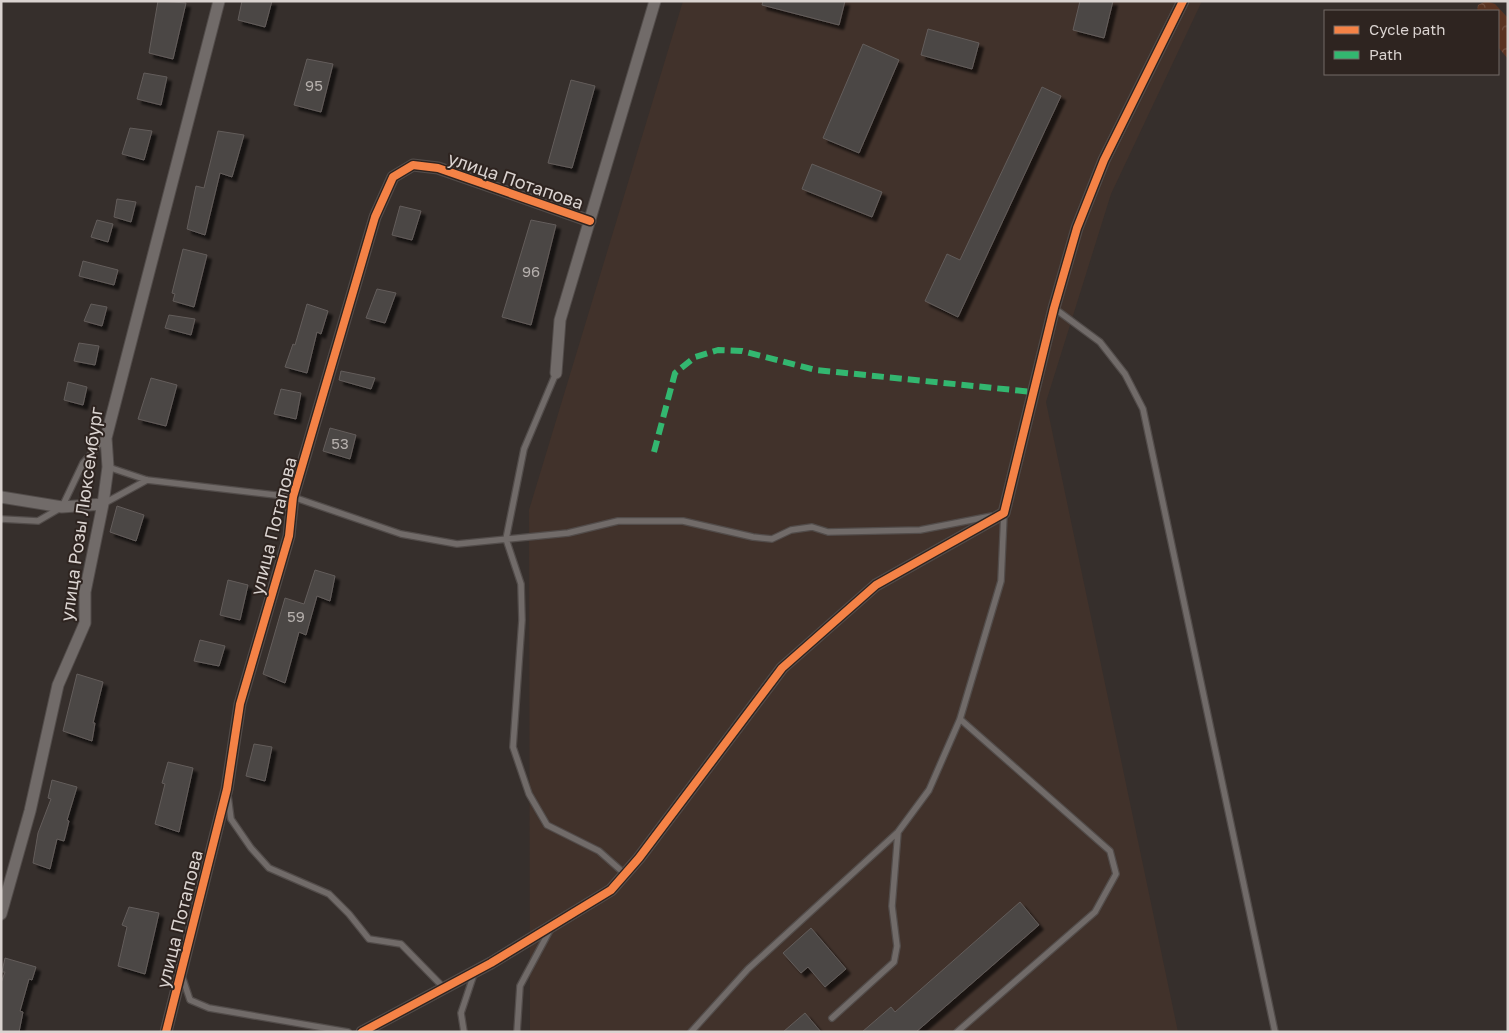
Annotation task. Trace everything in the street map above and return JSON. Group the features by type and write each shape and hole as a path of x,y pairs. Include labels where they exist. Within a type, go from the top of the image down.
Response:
{"street":[{"name":"улица Розы Люксембург","path":"1,914 30,811 58,685 85,623 85,592 103,504 108,466 106,438 219,1"},
{"path":"556,373 560,320 655,1"},
{"path":"362,1032 475,972 611,890 782,668 876,584 1004,514 1054,308 1077,228 1104,160 1183,1"},
{"name":"улица Потапова","path":"166,1032 227,789 240,704 289,536 293,497 375,216 393,177 413,165 438,168 590,221"},
{"path":"1,497 62,507 103,504"}],"lane":[{"path":"1054,308 1100,342 1125,374 1143,409 1275,1032"},
{"path":"556,373 524,449 506,539 521,584 522,620 513,747 529,794 547,825 599,852 625,874"},
{"path":"1,519 38,521 62,507 83,463 106,438"},
{"path":"108,466 147,480 293,497 401,534 457,544 568,533 618,521 683,521 753,537 772,539 791,530 812,528 828,532 920,530 1004,514 1001,581 960,719 929,790 898,832 748,969 691,1032"},
{"path":"103,504 147,480"},
{"path":"957,1032 1095,912 1116,874 1110,851 960,719"},
{"path":"227,789 232,819 251,848 269,868 329,894 349,914 369,939 401,944 444,988"},
{"path":"832,1018 894,962 896,946 892,906 898,832"},
{"path":"517,1032 520,986 553,926"},
{"path":"181,972 190,1000 209,1008 348,1032"},
{"path":"464,1032 462,1013 475,972"}],"shaded area":[{"path":"683,1 1202,1 1111,194 1046,402 1178,1032 530,1032 529,510"}],"green space":[{"path":"1486,1 1495,4 1508,18 1508,59 1499,48 1499,10 1477,10 1478,5"}],"building":[{"path":"158,1 186,3 173,59 149,53"},
{"path":"242,1 272,1 265,27 238,20"},
{"path":"763,1 845,1 839,25 762,5"},
{"path":"1080,1 1113,1 1104,38 1073,30"},
{"path":"928,29 979,43 972,69 921,55"},
{"path":"863,44 899,60 859,153 823,138"},
{"path":"307,59 333,64 321,112 294,105"},
{"path":"144,73 167,77 161,105 137,99"},
{"path":"571,80 595,86 572,168 548,163"},
{"path":"1042,87 1061,96 958,317 925,301 947,254 960,260"},
{"path":"130,128 152,131 144,160 122,154"},
{"path":"218,131 244,135 232,177 220,173 205,235 187,229 196,186 204,188"},
{"path":"812,164 882,192 872,217 802,189"},
{"path":"117,199 136,202 131,222 114,217"},
{"path":"400,206 421,211 412,240 392,235"},
{"path":"97,220 113,224 108,242 91,237"},
{"path":"531,220 556,225 531,325 502,317"},
{"path":"183,249 207,255 194,307 173,301 175,294 172,293"},
{"path":"83,261 118,270 114,285 79,276"},
{"path":"377,289 396,293 385,323 366,318"},
{"path":"91,304 107,307 102,326 84,321"},
{"path":"307,304 328,311 321,334 317,332 307,373 285,367 293,344 295,345"},
{"path":"169,315 195,319 191,335 165,328"},
{"path":"79,343 99,346 95,365 74,361"},
{"path":"341,371 375,378 371,389 339,380"},
{"path":"151,378 177,385 166,426 138,419"},
{"path":"68,382 87,387 83,405 64,400"},
{"path":"281,389 301,393 296,419 274,414"},
{"path":"330,428 356,435 350,459 323,451"},
{"path":"117,506 144,515 136,541 110,532"},
{"path":"315,570 335,576 330,601 317,596 306,635 299,632 285,683 263,674 285,598 304,604"},
{"path":"228,580 248,585 240,620 220,615"},
{"path":"200,640 225,646 219,666 194,661"},
{"path":"77,674 103,682 93,723 95,723 92,741 63,731"},
{"path":"254,744 272,747 265,781 246,776"},
{"path":"168,762 193,768 179,832 155,824 165,784 162,783"},
{"path":"52,780 77,787 67,820 69,821 64,841 57,839 50,869 33,863 38,833 51,799 48,798"},
{"path":"1020,902 1039,925 916,1032 862,1032 891,1007 895,1012"},
{"path":"129,907 159,913 145,974 118,966 127,927 122,925"},
{"path":"811,928 846,969 825,987 808,967 801,973 783,953"},
{"path":"5,958 36,967 32,980 29,979 20,1011 23,1012 19,1032 1,1032 1,983 5,972 2,972"},
{"path":"805,1013 821,1032 783,1032"}],"marked path":[{"path":"654,452 675,373 695,357 718,350 742,351 816,370 1033,392"}],"cycle path":[{"path":"362,1032 491,963 611,890 639,858 782,668 876,585 1004,513 1054,308 1077,228 1104,160 1183,1"},
{"path":"166,1032 227,789 240,704 289,536 293,497 375,217 393,177 413,165 438,168 590,221"}]}
